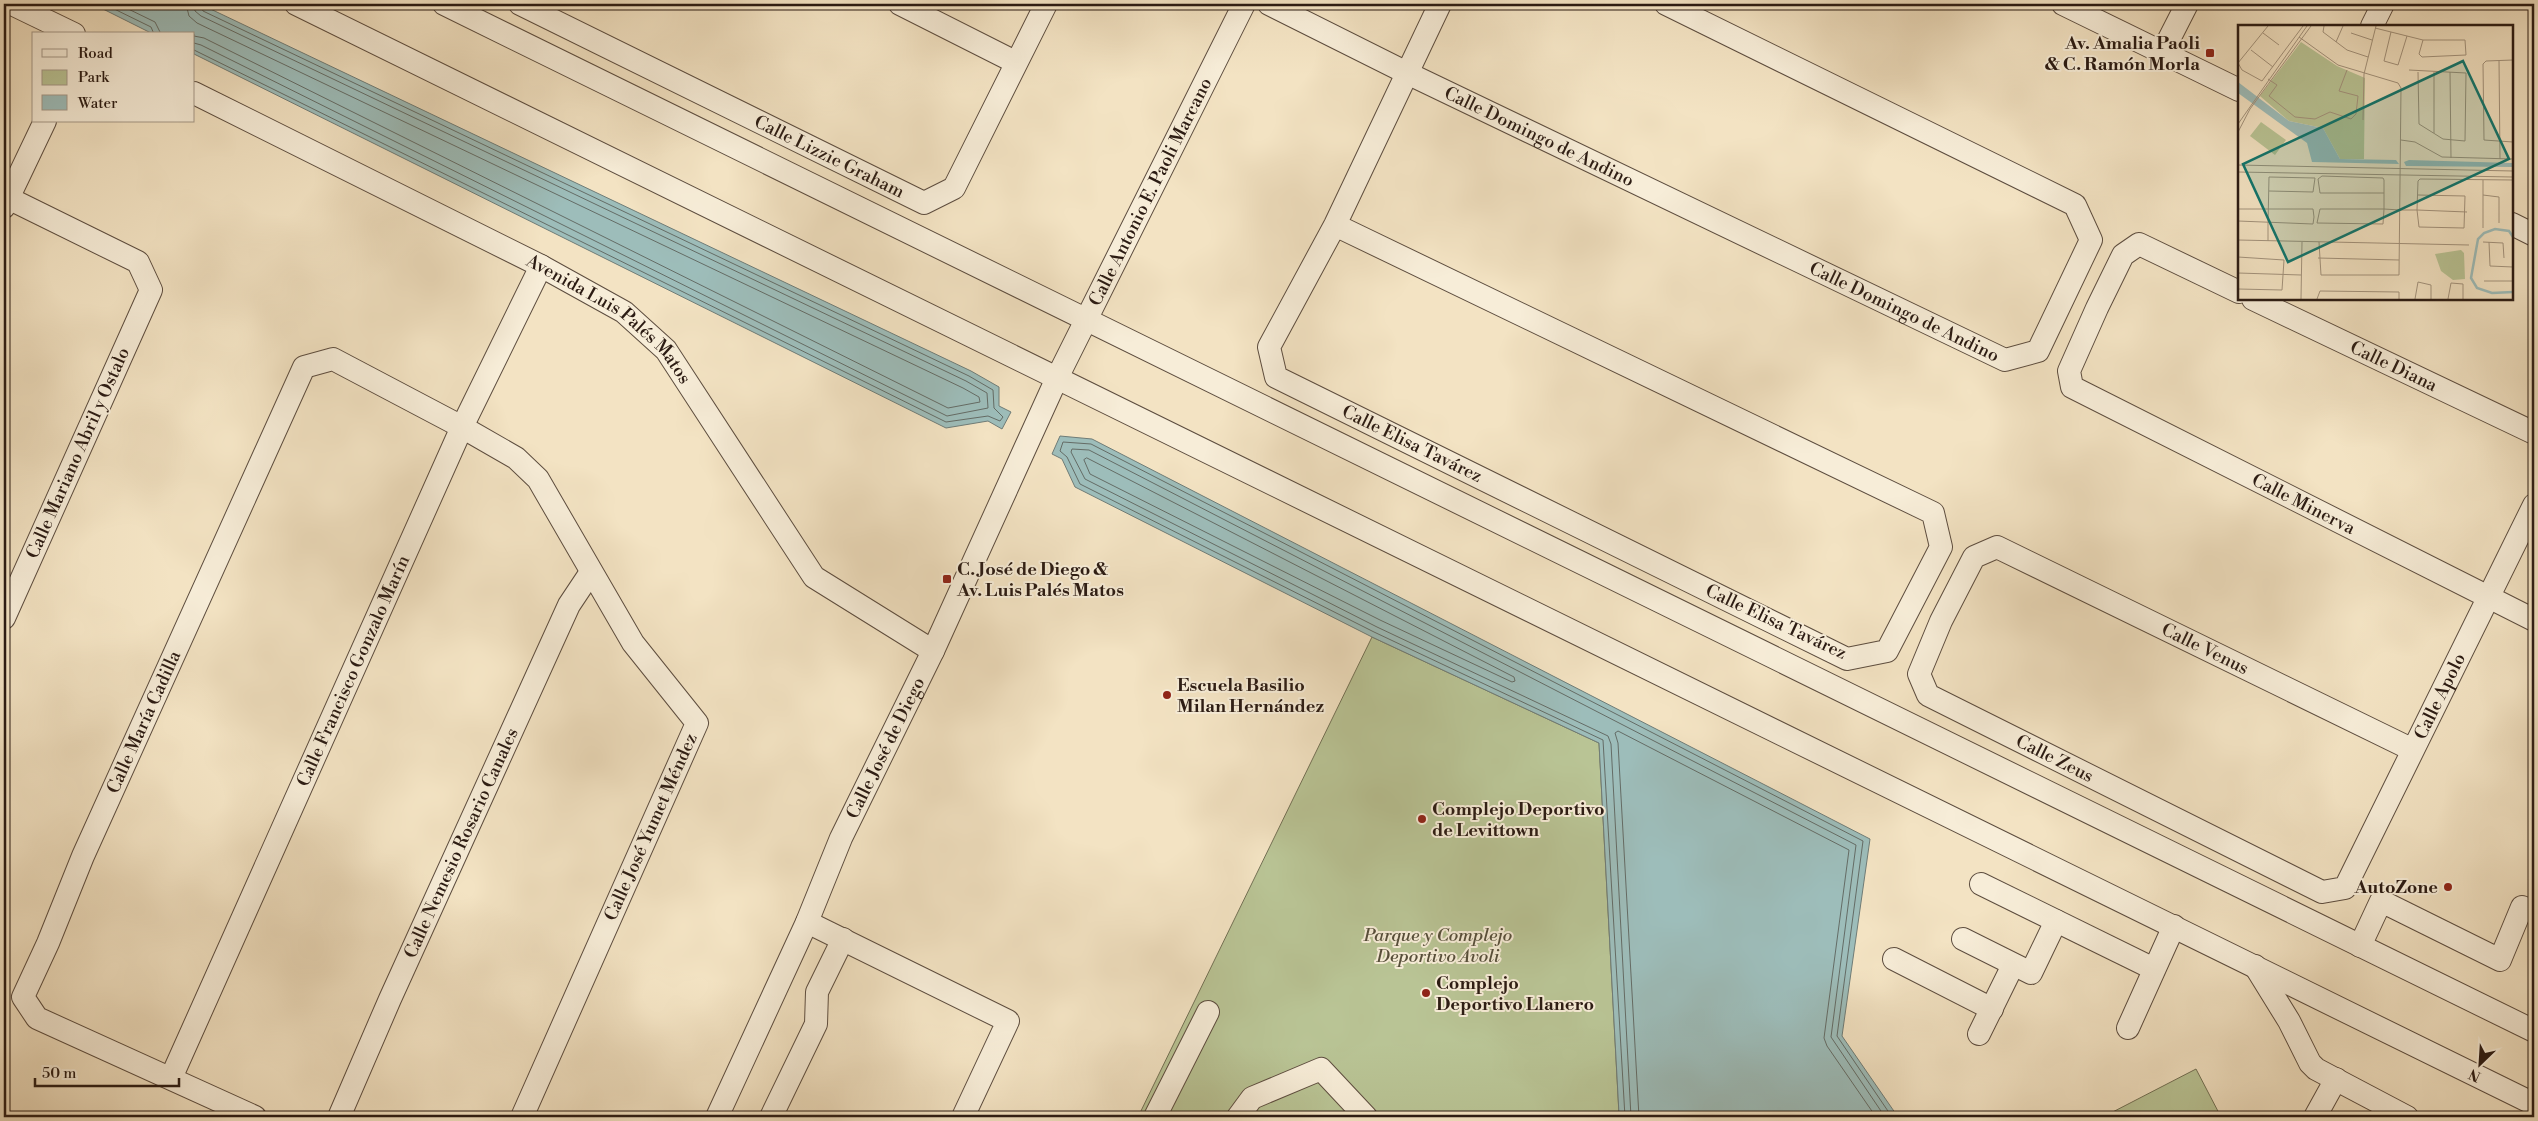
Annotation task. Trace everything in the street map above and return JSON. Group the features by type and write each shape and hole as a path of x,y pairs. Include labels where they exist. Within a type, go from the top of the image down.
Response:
{"street":[{"path":"12,4 70,32"},
{"path":"296,4 2174,926 2529,1103"},
{"path":"444,4 2534,1031"},
{"name":"Calle Lizzie Graham","path":"520,4 924,203 954,188 1015,62 1046,4"},
{"path":"900,4 1015,62"},
{"name":"Calle Antonio E. Paoli Marcano","path":"1057,378 1244,4"},
{"name":"Calle Domingo de Andino","path":"1269,4 1407,73 2005,360 2038,351 2091,240 2075,205 1666,4"},
{"path":"1407,73 1440,4"},
{"path":"2063,4 2238,90"},
{"path":"2162,52 2187,4"},
{"path":"2372,25 2383,4"},
{"name":"Calle Elisa Tavárez","path":"1335,225 1933,513 1941,547 1887,651 1847,659 1276,377 1269,347 1335,225 1407,73"},
{"name":"Avenida Luis Palés Matos","path":"195,93 541,266 624,312 666,350 814,577 933,650"},
{"path":"5,200 44,122"},
{"name":"Calle Mariano Abril y Ostalo","path":"4,618 151,290 138,262 5,200"},
{"path":"2513,224 2534,235"},
{"name":"Calle Minerva","path":"2238,292 2139,244 2123,255 2096,308 2068,370 2072,387 2534,620"},
{"name":"Calle Francisco Gonzalo Marín","path":"170,1078 462,427 541,266"},
{"name":"Calle Diana","path":"2255,300 2534,433"},
{"name":"Calle María Cadilla","path":"255,1117 37,1018 23,997 48,943 91,838 304,367 333,359 462,427"},
{"name":"Calle José de Diego","path":"717,1117 807,922 841,838 933,650 1057,378"},
{"name":"Calle José Yumet Méndez","path":"462,427 516,458 538,479 634,643 697,723 522,1117"},
{"name":"Calle Apolo","path":"2345,888 2534,505"},
{"name":"Calle Venus","path":"1997,547 2413,750"},
{"name":"Calle Zeus","path":"1997,547 1974,556 1942,622 1919,674 1928,696 2322,892 2345,888"},
{"name":"Calle Nemesio Rosario Canales","path":"339,1117 394,990 565,614 591,572"},
{"path":"1981,884 2154,969"},
{"path":"2360,946 2381,901 2500,960 2522,907 2534,912"},
{"path":"1964,940 2031,973 2056,921"},
{"path":"807,922 1008,1021 963,1117"},
{"path":"2128,1028 2174,926"},
{"path":"772,1117 816,1024 817,992 843,939"},
{"path":"1894,959 1992,1009"},
{"path":"1979,1034 2013,965"},
{"path":"2255,966 2289,1022 2310,1063 2322,1074 2336,1079 2407,1117"},
{"path":"1155,1117 1208,1012"},
{"path":"1238,1117 1252,1098 1321,1069 1366,1117"},
{"path":"2315,1117 2336,1079"}],"green space":[{"name":"Complejo Deportivo de Levittown","path":"1372,637 1599,743 1619,1114 1623,1117 1138,1117"},
{"path":"2196,1069 2221,1117 2103,1117"}],"water":[{"path":"93,4 200,4 971,371 999,387 999,406 1011,412 1002,429 988,421 946,428 195,54 195,32 149,32"},
{"path":"1060,436 1092,439 1870,839 1842,1036 1898,1117 1623,1117 1619,1114 1599,743 1372,637 1075,487 1062,459 1052,454"}],"place":[{"name":"Av. Amalia Paoli & C. Ramón Morla","path":"2210,53"},
{"name":"C. José de Diego & Av. Luis Palés Matos","path":"947,579"},
{"name":"Escuela Basilio Milan Hernández","path":"1167,695"},
{"name":"Complejo Deportivo de Levittown","path":"1422,819"},
{"name":"AutoZone","path":"2448,887"},
{"name":"Complejo Deportivo Llanero","path":"1426,993"}],"park label":[{"name":"Parque y Complejo Deportivo Avoli","path":"1438,945"}]}
